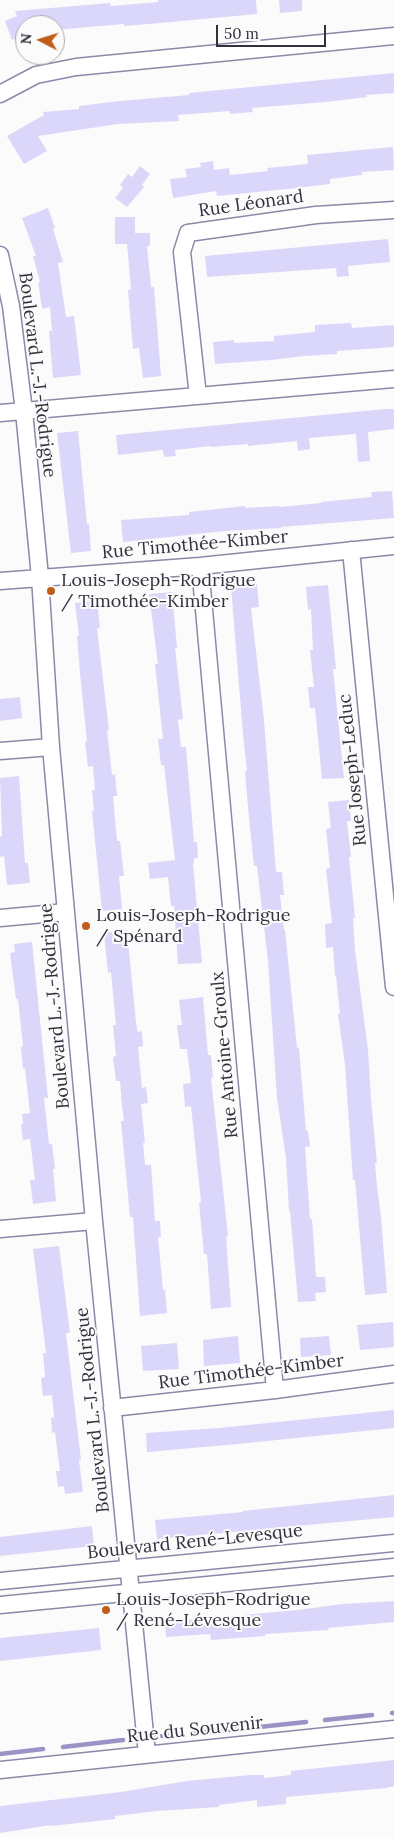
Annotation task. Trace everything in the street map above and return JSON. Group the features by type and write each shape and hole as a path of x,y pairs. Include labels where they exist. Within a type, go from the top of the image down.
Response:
{"street":[{"path":"0,94 36,75 76,67 394,36"},
{"name":"Rue Léonard","path":"198,396 182,252 188,233 316,215 394,210"},
{"name":"Boulevard L.-J.-Rodrigue","path":"0,255 11,306 24,411 40,577 51,746 94,1221 147,1754"},
{"path":"0,413 394,379"},
{"name":"Rue Timothée-Kimber","path":"0,581 200,566 394,546"},
{"name":"Rue Joseph-Leduc","path":"351,550 394,987"},
{"name":"Rue Antoine-Groulx","path":"200,566 275,1390"},
{"path":"0,751 51,746"},
{"path":"0,918 66,912"},
{"path":"0,1229 94,1221"},
{"name":"Rue Timothée-Kimber","path":"112,1408 275,1390 394,1374"},
{"name":"Boulevard René-Levesque","path":"0,1581 394,1542"},
{"path":"0,1605 394,1567"},
{"name":"Rue du Souvenir","path":"0,1770 394,1729"}],"building":[{"path":"158,0 256,0 257,14 124,26 124,24 65,29 65,15 17,15 15,11 110,3 111,6 158,2"},
{"path":"279,0 302,0 302,11 280,13"},
{"path":"15,17 15,39 12,40 5,21"},
{"path":"394,73 394,93 366,95 367,97 326,102 252,108 253,112 230,114 230,111 178,115 179,121 118,124 38,136 47,151 24,164 7,136 44,115 43,112 79,109 79,106"},
{"path":"393,147 394,170 362,172 362,175 330,179 330,184 217,196 216,191 173,198 170,179 187,177 185,169 201,167 200,163 213,161 214,170 229,168 230,175 268,171 267,168 308,164 307,155"},
{"path":"140,166 150,174 142,185 144,187 127,207 115,198 123,188 120,185 128,174 132,177"},
{"path":"48,208 63,262 58,263 66,317 74,316 81,375 53,378 49,331 52,331 50,307 42,309 38,282 40,282 33,256 36,256 22,218"},
{"path":"115,217 135,217 135,233 150,233 150,246 147,246 151,287 154,287 161,376 143,378 139,348 133,349 128,290 131,289 127,244 115,244"},
{"path":"388,239 390,262 348,266 349,276 337,277 336,268 207,277 205,256"},
{"path":"351,323 352,328 394,325 394,347 337,351 337,354 215,364 213,342 234,340 234,343 274,341 274,336 315,332 315,325"},
{"path":"394,409 394,429 368,432 370,461 358,462 356,434 309,438 310,449 298,451 297,441 175,450 176,456 164,457 163,450 118,455 116,435"},
{"path":"78,431 91,551 71,553 57,433"},
{"path":"392,491 394,518 225,531 123,542 121,520 189,515 189,512 245,506 245,508 280,507 321,503 372,497 371,492"},
{"path":"257,584 259,607 251,608 264,720 276,872 282,872 284,895 280,895 297,1048 299,1048 306,1131 308,1131 310,1146 305,1147 310,1219 312,1219 316,1277 325,1277 326,1292 315,1293 316,1301 298,1302 286,1158 277,1098 268,961 257,866 254,866 248,808 245,771 247,771 231,587"},
{"path":"328,585 336,669 333,669 344,778 322,779 315,708 310,708 308,687 314,687 310,650 313,650 311,609 308,610 306,587"},
{"path":"172,592 177,648 175,648 183,719 178,720 181,747 186,747 194,842 197,842 198,858 194,858 193,863 202,963 178,964 174,906 171,906 168,877 150,879 148,863 175,860 164,765 161,765 158,739 163,739 155,664 158,664 149,594"},
{"path":"97,601 100,628 97,628 109,730 107,730 112,775 115,774 117,796 113,796 117,841 120,841 124,876 119,876 122,909 102,911 92,811 94,811 92,790 95,790 93,766 88,767 85,742 87,742 75,603"},
{"path":"20,697 22,718 0,721 0,699"},
{"path":"19,776 25,863 28,863 30,883 7,885 4,856 0,857 0,837 2,836 0,778"},
{"path":"349,800 351,821 347,821 355,918 353,918 355,950 368,1050 377,1163 375,1163 387,1293 365,1295 333,947 326,948 325,924 332,923 326,869 330,868 326,829 331,828 328,802"},
{"path":"127,930 136,1023 138,1032 142,1031 143,1046 138,1047 142,1088 146,1087 148,1103 141,1104 145,1165 151,1165 155,1221 160,1221 161,1237 158,1237 167,1313 140,1316 133,1217 130,1217 121,1121 124,1121 120,1081 116,1081 113,1057 116,1056 113,1025 116,1025 111,972 108,973 104,933"},
{"path":"32,942 48,1098 44,1098 49,1144 52,1144 55,1169 53,1169 56,1201 33,1204 30,1180 35,1180 30,1139 23,1140 21,1125 23,1124 22,1114 30,1113 25,1068 23,1069 21,1047 23,1046 18,999 16,999 10,953 15,952 14,944"},
{"path":"203,997 208,1055 211,1055 213,1078 211,1078 228,1236 226,1237 231,1307 211,1309 207,1254 204,1254 199,1203 201,1202 191,1106 185,1107 183,1084 191,1083 187,1049 180,1049 177,1025 182,1025 179,1000"},
{"path":"59,1246 70,1333 66,1333 83,1492 65,1494 64,1486 58,1487 56,1471 60,1471 55,1432 52,1433 51,1418 54,1417 52,1395 43,1396 41,1378 45,1377 43,1353 46,1353 33,1249"},
{"path":"393,1322 394,1347 360,1350 357,1325"},
{"path":"238,1336 240,1363 204,1366 203,1340"},
{"path":"329,1336 331,1355 301,1357 300,1338"},
{"path":"177,1343 179,1369 143,1371 141,1346"},
{"path":"394,1410 394,1428 147,1452 146,1433 219,1428"},
{"path":"394,1495 394,1517 157,1539 155,1520"},
{"path":"92,1526 94,1546 0,1556 0,1537"},
{"path":"394,1601 394,1622 328,1628 329,1630 211,1640 210,1634 166,1637 165,1622 298,1610 342,1604"},
{"path":"99,1628 101,1650 0,1661 0,1638"},
{"path":"394,1760 394,1786 386,1788 286,1797 286,1804 257,1807 257,1800 219,1805 219,1807 115,1816 115,1819 51,1825 0,1833 0,1806 121,1792 187,1781 250,1775 264,1775 264,1778 291,1775 291,1771"}],"waterway":[{"path":"325,1720 372,1715"},
{"path":"259,1727 306,1722"},
{"path":"193,1733 240,1729"},
{"path":"162,1736 174,1735"},
{"path":"63,1747 123,1740"},
{"path":"0,1754 43,1749"}],"place":[{"name":"Louis-Joseph-Rodrigue / Timothée-Kimber","path":"51,591"},
{"name":"Louis-Joseph-Rodrigue / Spénard","path":"86,926"},
{"name":"Louis-Joseph-Rodrigue / René-Lévesque","path":"106,1610"}]}
